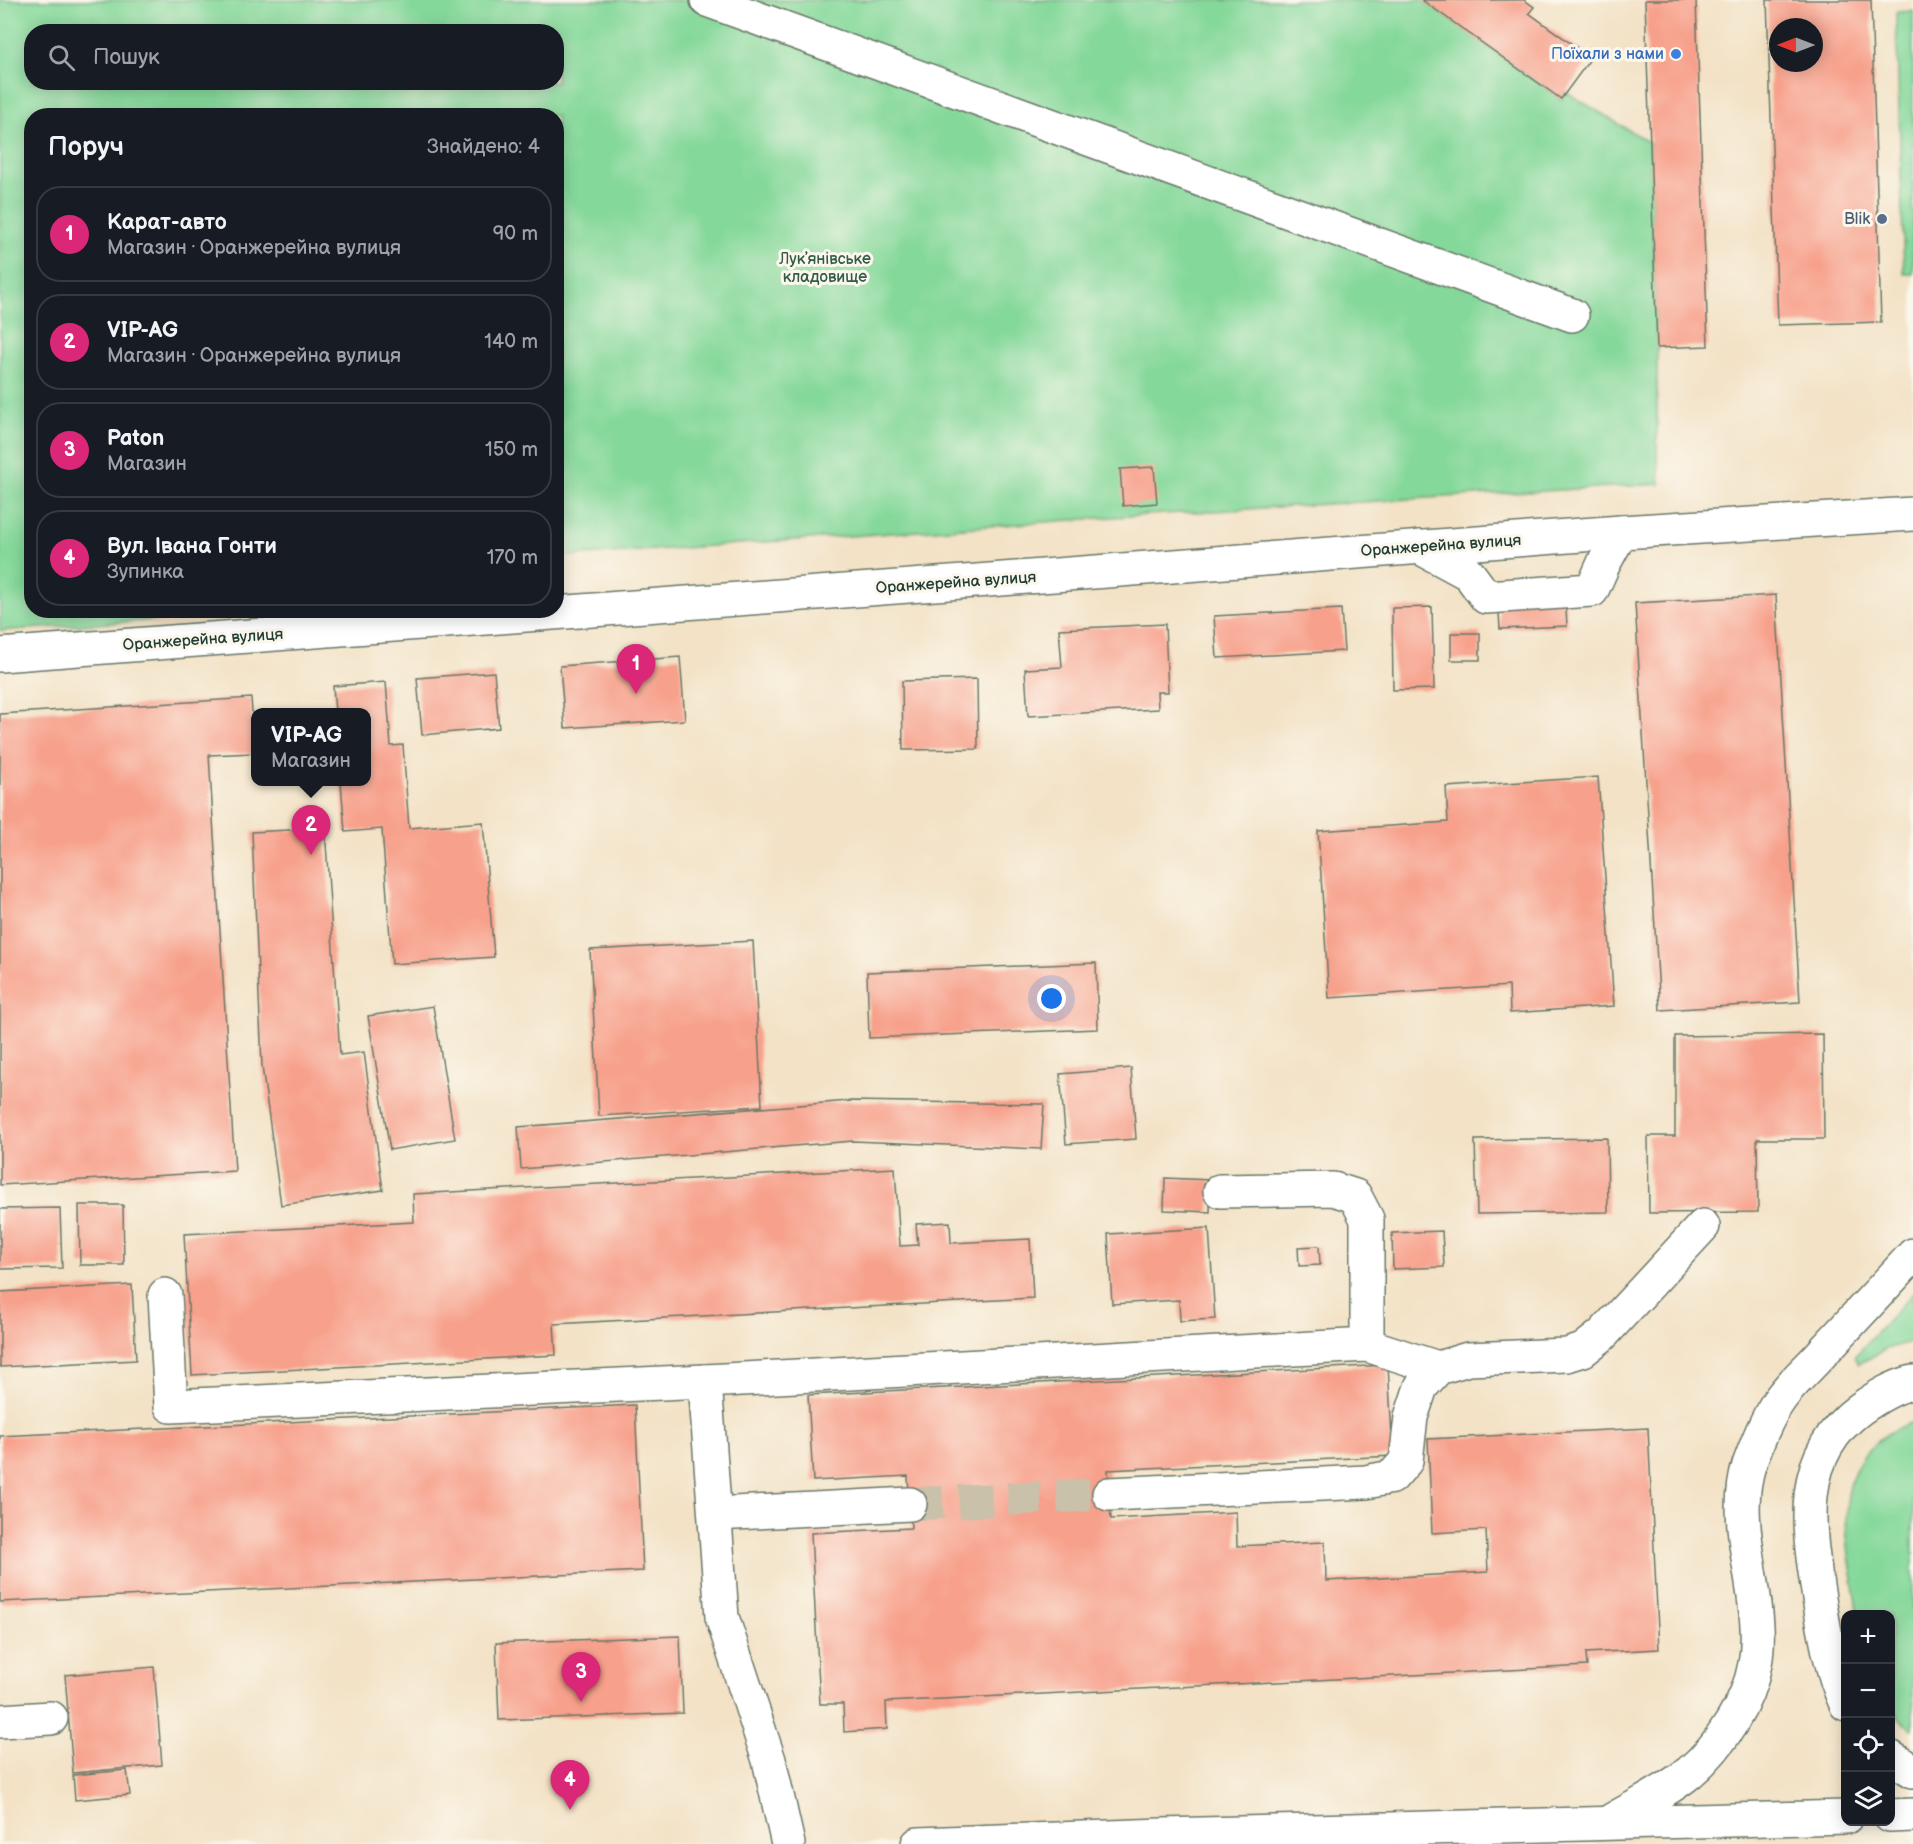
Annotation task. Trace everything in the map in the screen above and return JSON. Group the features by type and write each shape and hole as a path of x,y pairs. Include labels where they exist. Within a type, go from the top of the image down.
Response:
{"main road":[{"path":"706,0 1572,315"},
{"name":"Оранжерейна вулиця","path":"564,613 1621,532 1913,514"},
{"path":"1419,547 1469,574 1486,597 1592,590 1621,532"},
{"name":"Оранжерейна вулиця","path":"0,656 495,618"},
{"path":"1220,1191 1333,1189 1355,1196 1368,1219 1368,1345"},
{"path":"1109,1494 1366,1482 1392,1477 1406,1461 1411,1417 1421,1387 1438,1368 1468,1359 1567,1355 1583,1350 1602,1335 1703,1226"},
{"path":"1608,1822 1655,1796 1689,1772 1711,1750 1742,1702 1755,1664 1757,1636 1755,1605 1744,1536 1743,1502 1748,1468 1762,1432 1780,1399 1913,1256"},
{"path":"165,1295 171,1406 705,1381 1368,1345 1438,1368"},
{"path":"705,1381 722,1617 769,1760 788,1844"},
{"path":"1841,1692 1828,1652 1810,1543 1809,1504 1814,1473 1828,1443 1852,1416 1877,1397 1902,1385 1913,1383"},
{"path":"715,1514 910,1504"},
{"path":"0,1721 51,1718"},
{"path":"1895,1760 1913,1771"},
{"path":"1895,1816 1913,1815"},
{"path":"918,1844 1153,1840 1608,1822 1841,1817"}],"green space":[{"name":"Лукʼянівське кладовище","path":"0,0 1422,0 1561,99 1566,92 1650,143 1657,348 1657,452 1660,484 1114,517 564,556 564,108 24,108 24,618 179,618 0,631"},
{"path":"1913,11 1913,274 1904,274 1896,12"},
{"path":"1913,1293 1913,1341 1886,1349 1859,1364 1854,1357"},
{"path":"1913,1422 1913,1730 1895,1711 1895,1610 1858,1610 1849,1558 1847,1503 1852,1477 1864,1455 1884,1436"}],"building":[{"path":"1422,0 1524,0 1534,7 1529,13 1591,58 1561,99"},
{"path":"1645,0 1696,0 1708,346 1657,348"},
{"path":"1767,0 1871,0 1881,322 1778,325 1769,72 1823,72 1823,18 1769,18 1769,59"},
{"path":"1154,467 1157,503 1123,506 1120,469"},
{"path":"1564,577 1567,626 1500,629 1497,580"},
{"path":"1776,595 1800,1002 1660,1010 1635,603"},
{"path":"1432,607 1434,689 1393,690 1392,608"},
{"path":"1341,609 1344,651 1217,658 1214,616"},
{"path":"1165,624 1168,692 1157,692 1158,709 1028,716 1025,669 1062,667 1059,629"},
{"path":"1451,633 1480,633 1480,660 1451,660"},
{"path":"680,657 685,720 565,728 560,666"},
{"path":"494,672 499,728 422,735 417,678"},
{"path":"977,679 978,749 903,750 902,681"},
{"path":"386,682 391,746 403,745 409,828 483,822 494,957 392,964 382,829 345,832 341,786 371,786 371,708 335,708 333,686"},
{"path":"251,698 251,753 209,755 235,1171 0,1185 0,714"},
{"path":"1598,777 1614,1006 1510,1013 1509,986 1329,998 1318,831 1448,822 1446,787"},
{"path":"325,828 340,1055 364,1052 383,1190 281,1205 262,1066 252,832"},
{"path":"753,941 762,1106 599,1116 590,950"},
{"path":"1096,963 1098,1029 869,1038 867,972"},
{"path":"433,1006 455,1139 390,1150 368,1016"},
{"path":"1823,1034 1824,1139 1757,1139 1758,1212 1649,1213 1648,1136 1675,1136 1675,1036"},
{"path":"1131,1068 1136,1139 1066,1144 1060,1074"},
{"path":"849,1101 1044,1104 1041,1149 853,1141 521,1169 518,1127"},
{"path":"1607,1138 1608,1212 1477,1214 1475,1140"},
{"path":"895,1168 900,1246 918,1245 916,1224 950,1222 951,1243 1030,1239 1033,1298 554,1324 556,1355 192,1375 184,1234 414,1222 413,1194"},
{"path":"1165,1178 1211,1180 1210,1212 1164,1210"},
{"path":"79,1205 123,1205 124,1265 80,1265"},
{"path":"60,1208 62,1268 0,1269 0,1209"},
{"path":"1209,1228 1215,1319 1180,1321 1179,1300 1112,1304 1108,1234"},
{"path":"1442,1231 1444,1267 1393,1269 1392,1233"},
{"path":"1319,1246 1320,1265 1299,1266 1298,1247"},
{"path":"132,1285 136,1360 0,1367 0,1292"},
{"path":"1388,1365 1393,1456 1108,1470 1111,1519 1236,1512 1237,1546 1325,1542 1326,1581 1488,1572 1486,1530 1432,1533 1428,1439 1648,1428 1659,1649 1586,1653 1587,1666 886,1702 887,1729 844,1732 843,1704 820,1704 811,1533 911,1528 908,1476 813,1481 808,1395"},
{"path":"635,1405 643,1571 0,1602 0,1436"},
{"path":"680,1636 683,1713 499,1720 496,1643"},
{"path":"154,1667 162,1765 73,1773 65,1675"},
{"path":"127,1770 130,1795 75,1800 73,1775"}],"tunnel":[{"path":"910,1504 1109,1494"}],"place":[{"name":"Поїхали з нами","path":"1676,54"},
{"name":"Blik","path":"1882,219"},
{"name":"Карат-авто","path":"636,694"},
{"name":"VIP-AG","path":"311,855"},
{"name":"Paton","path":"581,1702"},
{"name":"Вул. Івана Гонти","path":"570,1810"}]}
